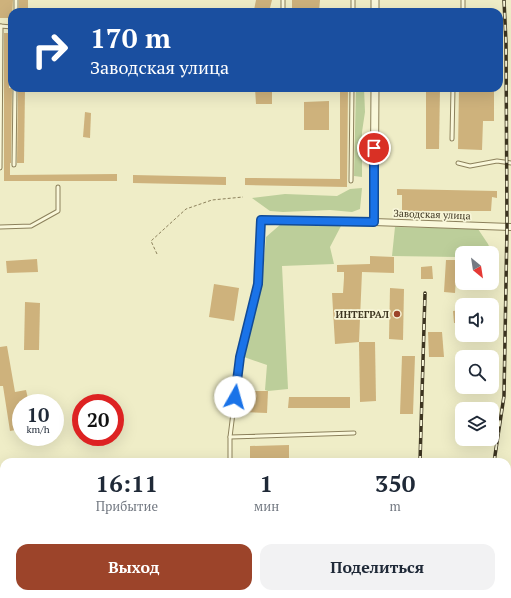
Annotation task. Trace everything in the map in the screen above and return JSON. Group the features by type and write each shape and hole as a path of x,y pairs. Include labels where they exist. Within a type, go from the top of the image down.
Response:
{"street":[{"path":"374,222 375,92"},
{"name":"Заводская улица","path":"374,222 511,227"}],"lane":[{"path":"0,26 0,168"},
{"path":"14,164 15,92"},
{"path":"351,180 352,92"},
{"path":"452,139 453,92"},
{"path":"458,163 470,166 498,161 511,163"},
{"path":"0,227 31,226 58,211 58,187"},
{"name":"Заводская улица","path":"230,458 230,437 240,357 258,284 261,220 374,222"},
{"path":"230,437 354,433"}],"path":[{"path":"157,254 151,241 186,208 212,200 243,197"}],"green space":[{"path":"356,92 364,92 365,112 362,132 362,177 354,176"},
{"path":"362,188 360,209 352,212 330,210 283,212 270,211 252,198 285,194 337,196 350,189"},
{"path":"292,223 341,226 330,247 334,264 282,266 288,389 268,391 265,390 267,365 244,357 262,283 266,237 281,224"},
{"path":"395,227 478,229 489,246 455,246 455,257 392,256"}],"building":[{"path":"0,0 13,0 13,8 8,8 8,18 0,18"},
{"path":"19,0 28,0 28,8 19,8"},
{"path":"256,0 272,0 270,8 254,8"},
{"path":"292,0 320,0 319,8 292,8"},
{"path":"4,33 8,33 8,92 12,92 10,175 117,174 117,181 4,181"},
{"path":"18,92 25,92 24,163 17,163"},
{"path":"255,92 272,92 272,104 256,104"},
{"path":"340,92 348,92 347,187 245,185 245,178 340,179"},
{"path":"426,92 440,92 439,149 426,149"},
{"path":"459,92 494,92 494,121 483,121 482,150 458,149"},
{"path":"329,101 329,130 304,130 304,102"},
{"path":"85,112 91,113 90,138 83,137"},
{"path":"133,175 226,177 226,185 133,183"},
{"path":"397,189 497,191 497,198 492,197 491,211 402,211 402,195 397,195"},
{"path":"370,256 394,257 394,273 362,272 359,342 335,344 332,293 343,293 344,278 344,272 337,272 337,265 370,264"},
{"path":"37,259 38,272 7,273 6,261"},
{"path":"446,260 455,260 455,293 444,292"},
{"path":"432,266 433,279 421,279 421,267"},
{"path":"214,284 239,288 234,321 209,317"},
{"name":"ИНТЕГРАЛ","path":"390,288 404,289 403,340 389,339"},
{"path":"25,302 40,303 39,350 24,350"},
{"path":"453,311 455,311 455,323 454,323"},
{"path":"428,332 442,332 444,357 429,357"},
{"path":"359,342 375,342 376,401 360,402"},
{"path":"7,346 15,392 26,390 27,394 12,394 12,431 10,431 3,386 0,386 0,347"},
{"path":"402,356 415,356 413,414 400,414"},
{"path":"242,391 268,391 267,413 241,412"},
{"path":"289,397 350,397 350,408 288,408"},
{"path":"289,445 289,458 250,458 250,446"}],"railway":[{"path":"495,458 504,396 507,227 506,43 504,0"},
{"path":"420,458 425,293"}],"place":[{"name":"ИНТЕГРАЛ","path":"397,314"}],"route":[{"path":"235,397 240,357 258,284 261,220 374,222 374,148"}]}
